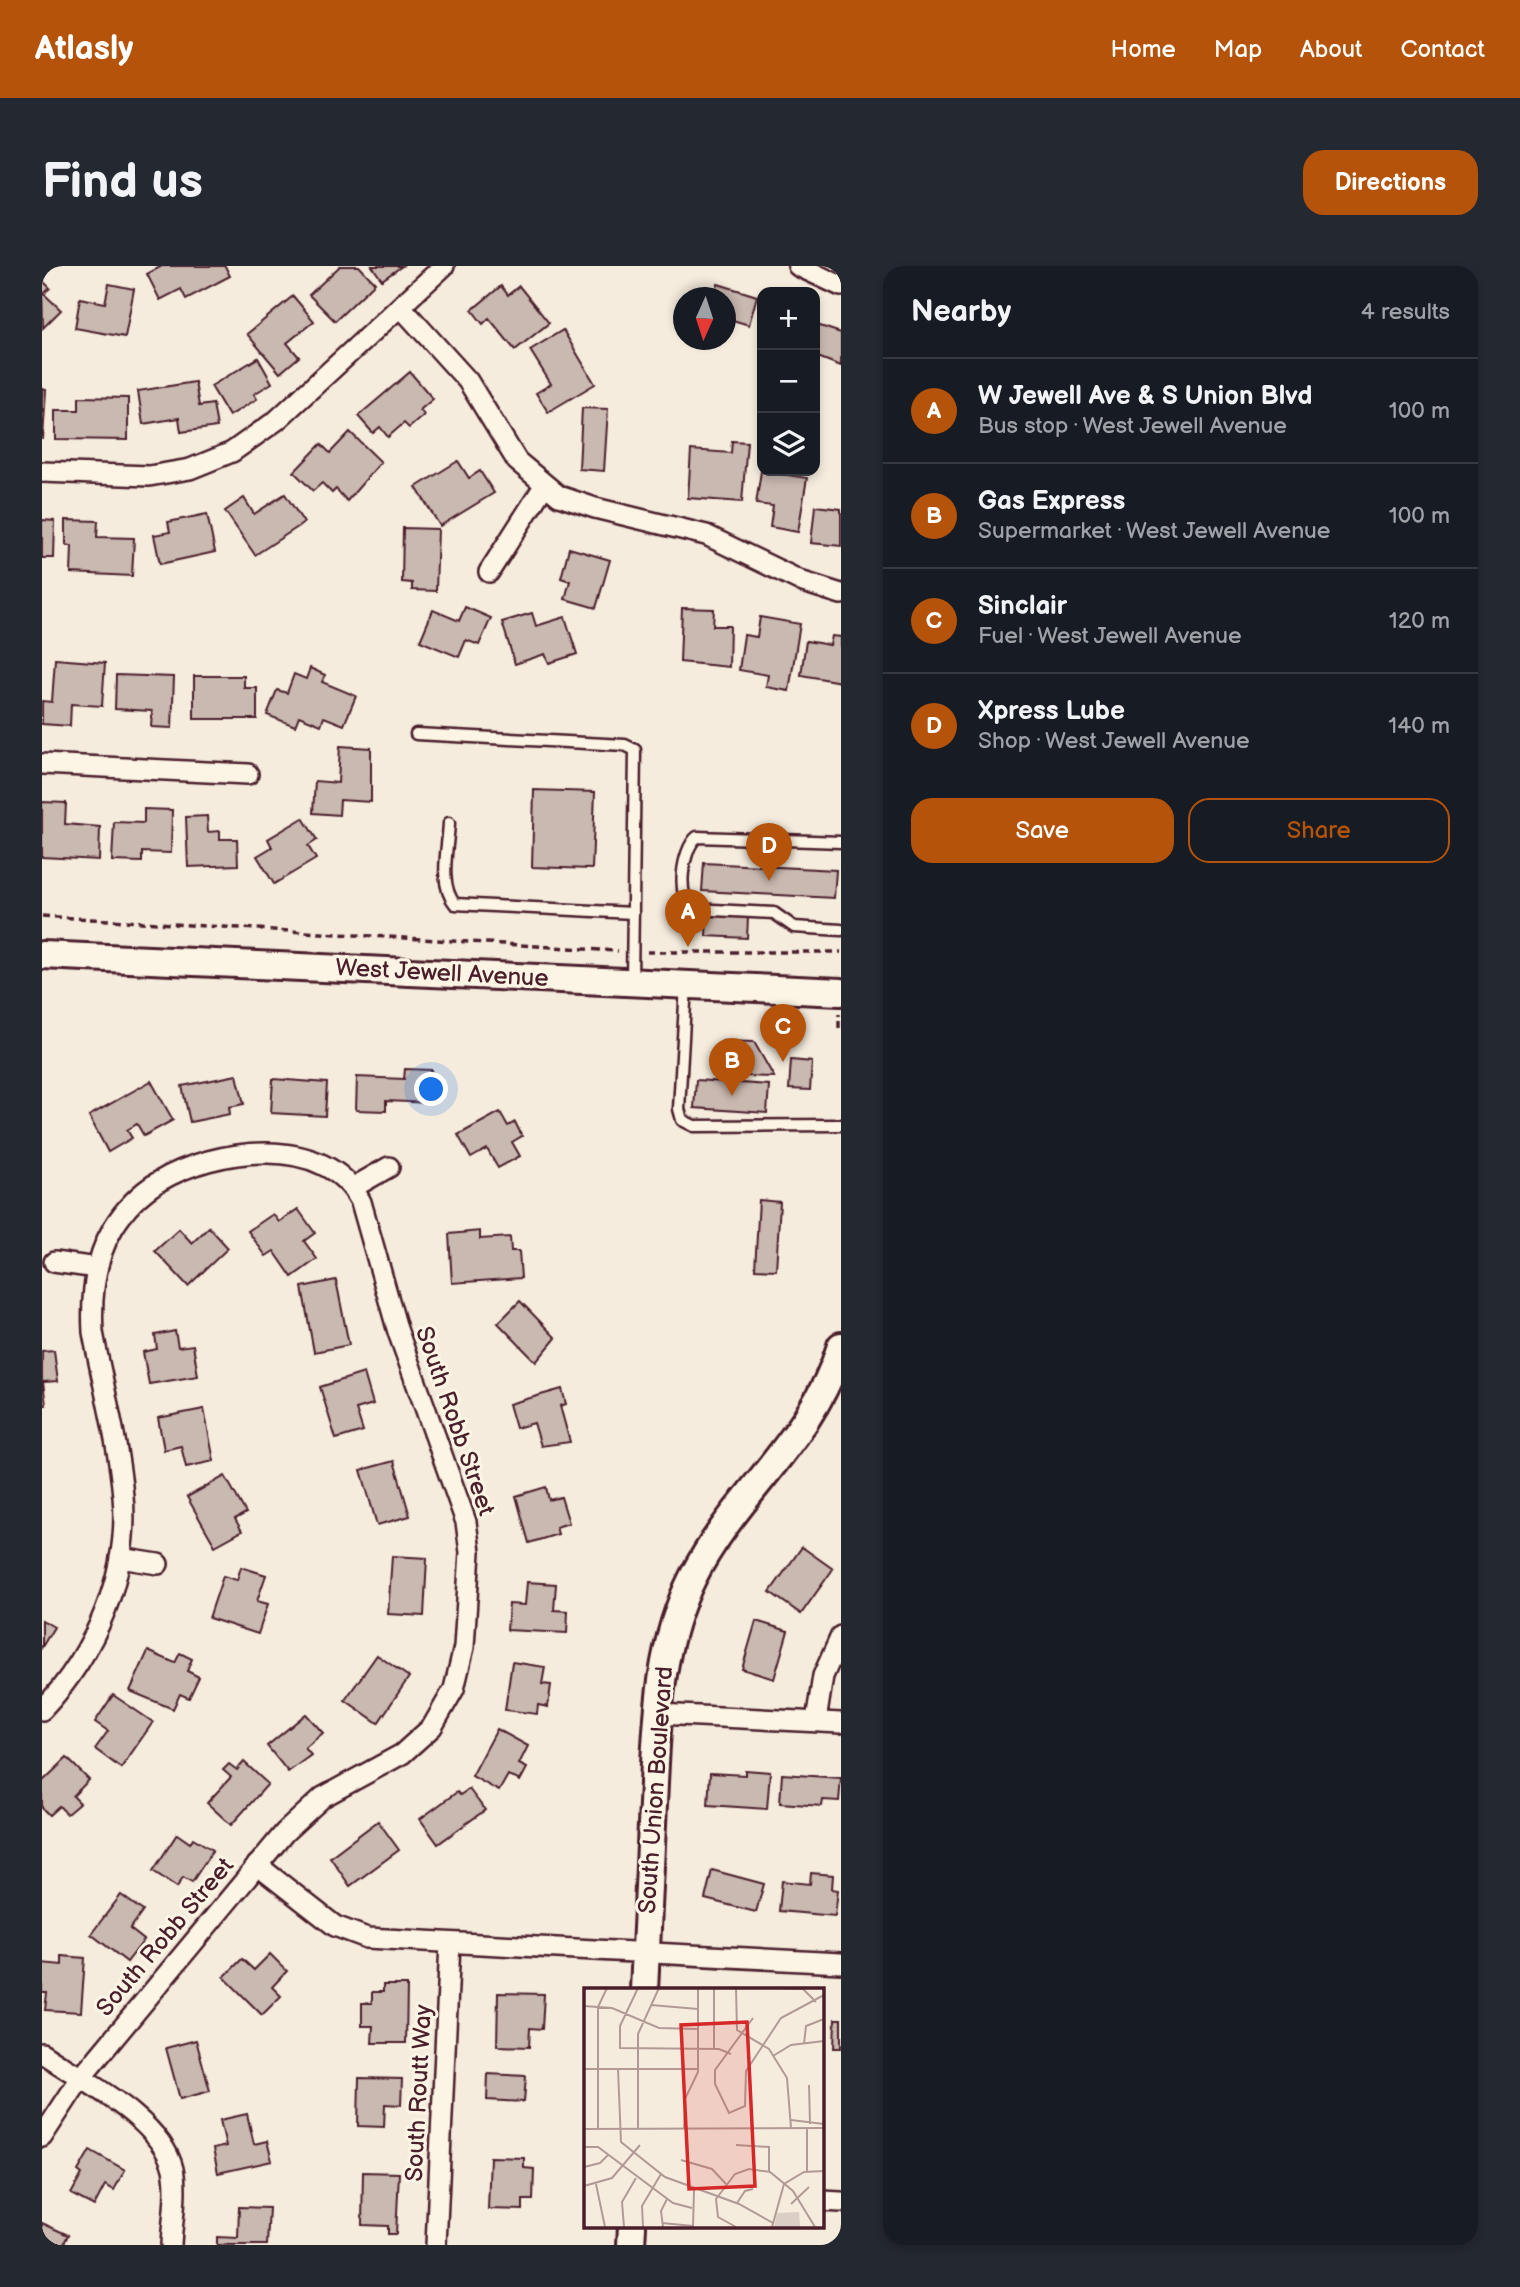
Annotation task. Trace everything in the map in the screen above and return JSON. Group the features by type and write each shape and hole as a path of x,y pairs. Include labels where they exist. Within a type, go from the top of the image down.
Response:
{"main road":[{"name":"West Jewell Avenue","path":"42,955 841,992"},
{"name":"South Union Boulevard","path":"644,1988 658,1714 665,1652 671,1629 693,1577 724,1528 807,1421 829,1380 841,1346"}],"street":[{"path":"42,472 149,476 190,468 232,452 277,420 444,266"},
{"path":"798,266 841,286"},
{"path":"401,307 468,381 510,452 544,486 575,503 706,536 803,582 841,594"},
{"path":"489,572 544,486"},
{"path":"42,764 248,774"},
{"path":"42,1710 85,1655 105,1611 120,1558 123,1497 93,1332 92,1306 97,1268 113,1229 141,1195 157,1183 197,1164 241,1155 280,1155 326,1167 354,1187 389,1167"},
{"name":"South Robb Street","path":"42,2137 80,2079 285,1832 323,1797 402,1754 432,1727 454,1689 464,1647 470,1552 467,1522 401,1343 369,1223 354,1187"},
{"path":"54,1262 97,1268"},
{"path":"120,1558 158,1564"},
{"path":"816,1721 823,1676 841,1636"},
{"path":"658,1714 841,1723"},
{"path":"257,1865 335,1926 350,1934 392,1941 841,1962"},
{"name":"South Routt Way","path":"436,2245 450,1943"},
{"path":"42,2053 136,2117 150,2129 165,2150 174,2171 171,2245"}],"lane":[{"path":"416,734 625,745 635,750 632,982"},
{"path":"449,823 446,882 447,895 455,904 633,913"},
{"path":"841,842 697,837 689,843 685,855 683,898 687,906 694,909 775,913 794,927 841,930"},
{"path":"686,984 678,1109 682,1120 694,1126 841,1125"}],"path":[{"path":"42,916 288,930 469,945 632,952 841,952"}],"building":[{"path":"162,266 225,266 230,276 186,299 181,289 160,300 147,274"},
{"path":"340,266 359,266 375,283 335,321 309,295"},
{"path":"372,266 402,266 382,280"},
{"path":"42,280 50,288 44,294 61,310 43,328"},
{"path":"109,284 134,289 125,337 75,328 80,298 105,303"},
{"path":"501,286 508,295 519,286 549,323 515,350 489,318 483,324 472,310"},
{"path":"736,290 757,296 749,325 736,321"},
{"path":"293,296 314,321 287,343 299,357 280,373 247,334"},
{"path":"820,326 841,333 841,366 820,358"},
{"path":"563,330 595,384 548,412 536,393 551,384 530,350"},
{"path":"258,358 272,383 254,394 257,399 229,416 211,386"},
{"path":"410,372 433,399 420,410 424,415 409,428 404,423 388,437 380,427 373,433 358,416"},
{"path":"195,382 199,406 213,404 217,427 181,432 179,418 143,424 138,391"},
{"path":"42,389 46,390 43,439 42,439"},
{"path":"79,397 128,398 128,440 56,439 56,410 79,410"},
{"path":"582,408 608,409 604,471 579,469"},
{"path":"350,432 381,462 347,501 336,489 332,493 322,483 313,491 294,472 321,444 330,453"},
{"path":"732,441 747,442 742,502 688,498 691,450 731,453"},
{"path":"458,461 469,478 480,471 494,493 440,526 416,487"},
{"path":"760,476 807,478 798,532 770,527 773,506 756,504"},
{"path":"285,494 304,523 255,555 225,511 244,498 254,514"},
{"path":"815,506 841,509 841,546 811,543"},
{"path":"207,514 215,552 160,564 154,535 170,532 168,522"},
{"path":"42,520 55,521 54,558 42,558"},
{"path":"66,520 98,521 97,537 134,538 132,576 71,573 72,546 66,545"},
{"path":"403,528 438,529 436,591 412,590 412,583 402,582"},
{"path":"569,548 610,560 596,608 565,599 570,581 561,578"},
{"path":"465,607 491,618 479,645 466,640 459,657 420,641 433,610 459,621"},
{"path":"682,608 714,609 713,626 730,626 729,667 680,662"},
{"path":"532,613 536,626 565,617 577,654 549,663 545,654 515,664 502,622"},
{"path":"760,617 800,624 789,691 766,687 768,675 739,670 744,635 757,637"},
{"path":"832,636 841,637 841,682 801,675 806,641 830,645"},
{"path":"55,659 105,663 102,706 71,704 70,726 42,724 42,701 52,702"},
{"path":"310,668 325,675 322,682 356,696 344,725 324,717 321,725 299,716 295,726 267,715 277,690 287,693 294,674 306,679"},
{"path":"116,675 174,677 172,728 151,727 152,711 115,709"},
{"path":"194,676 244,676 244,688 257,688 257,719 194,719"},
{"path":"340,746 371,748 371,802 340,800 339,815 313,813 315,781 338,783"},
{"path":"534,790 595,792 592,869 532,867"},
{"path":"42,802 66,803 65,824 100,827 99,860 42,857"},
{"path":"144,809 172,810 171,853 142,852 142,862 112,861 114,822 144,823"},
{"path":"207,816 208,832 220,831 220,839 237,839 238,865 188,867 186,817"},
{"path":"303,818 317,840 308,846 316,859 274,884 257,856 272,847 268,839"},
{"path":"704,863 836,870 834,898 702,891"},
{"path":"707,915 748,917 747,938 706,936"},
{"path":"723,1041 754,1042 774,1077 741,1076"},
{"path":"791,1060 812,1062 810,1090 789,1089"},
{"path":"405,1069 432,1070 431,1103 386,1101 386,1111 356,1110 357,1077 404,1079"},
{"path":"237,1075 244,1104 229,1107 230,1114 190,1122 182,1086"},
{"path":"273,1079 327,1083 325,1116 271,1113"},
{"path":"696,1080 769,1085 767,1113 694,1108"},
{"path":"151,1081 173,1120 144,1136 137,1124 127,1130 132,1138 108,1152 89,1116"},
{"path":"500,1112 508,1126 515,1122 522,1136 512,1142 520,1156 498,1168 487,1149 471,1158 458,1135"},
{"path":"759,1200 780,1202 776,1270 755,1269"},
{"path":"298,1209 315,1233 304,1241 317,1259 292,1277 274,1251 266,1256 248,1231 273,1214 279,1222"},
{"path":"209,1227 228,1248 188,1286 155,1251 179,1229 192,1243"},
{"path":"480,1231 480,1239 510,1237 511,1251 519,1251 521,1278 452,1283 449,1234"},
{"path":"336,1280 349,1345 314,1352 302,1287"},
{"path":"520,1301 556,1338 536,1362 498,1323"},
{"path":"175,1331 178,1347 193,1345 198,1376 149,1384 143,1352 157,1349 155,1335"},
{"path":"54,1350 58,1381 43,1382 46,1405 42,1405 42,1351"},
{"path":"364,1373 373,1404 356,1409 363,1431 336,1439 320,1387"},
{"path":"562,1389 566,1404 560,1406 570,1442 541,1446 534,1423 516,1428 509,1404"},
{"path":"204,1409 214,1461 186,1467 181,1446 164,1450 158,1418"},
{"path":"394,1461 410,1516 377,1525 361,1470"},
{"path":"225,1476 246,1513 235,1519 242,1531 215,1546 187,1497"},
{"path":"546,1487 549,1500 561,1497 569,1523 556,1527 558,1534 529,1543 516,1496"},
{"path":"802,1547 833,1569 801,1614 770,1592"},
{"path":"392,1556 427,1558 424,1616 388,1614"},
{"path":"241,1567 266,1575 257,1601 268,1604 258,1634 209,1618 223,1576 237,1580"},
{"path":"527,1582 556,1584 554,1610 568,1611 567,1633 507,1630 509,1604 525,1605"},
{"path":"42,1620 54,1627 42,1647"},
{"path":"756,1621 788,1631 774,1679 742,1669"},
{"path":"148,1651 175,1663 180,1653 192,1659 187,1671 199,1677 189,1698 180,1694 173,1709 130,1691"},
{"path":"377,1655 409,1677 378,1723 345,1700"},
{"path":"512,1662 545,1667 542,1684 551,1685 548,1707 538,1705 537,1714 505,1710"},
{"path":"113,1695 153,1722 121,1768 95,1749 108,1731 95,1722"},
{"path":"306,1714 323,1733 305,1748 311,1755 288,1772 267,1746"},
{"path":"497,1729 528,1746 519,1764 527,1768 520,1781 508,1775 499,1791 472,1776"},
{"path":"67,1758 89,1780 73,1796 80,1803 67,1814 59,1806 49,1815 42,1808 42,1782"},
{"path":"244,1762 268,1784 231,1825 207,1803 231,1777 223,1770 229,1764 237,1770"},
{"path":"745,1770 770,1772 767,1809 708,1805 710,1773 745,1775"},
{"path":"782,1774 841,1778 839,1801 823,1800 822,1806 780,1803"},
{"path":"469,1789 485,1810 438,1844 420,1819 457,1792 460,1795"},
{"path":"378,1821 399,1850 350,1886 330,1857"},
{"path":"177,1834 190,1843 193,1838 213,1850 192,1882 183,1877 177,1887 153,1871"},
{"path":"712,1870 764,1884 756,1912 705,1899"},
{"path":"811,1873 833,1875 832,1889 838,1890 835,1916 779,1911 782,1881 810,1884"},
{"path":"121,1895 143,1911 130,1929 144,1940 127,1962 91,1934"},
{"path":"270,1954 287,1971 272,1987 281,1996 262,2015 224,1977 242,1959 254,1970"},
{"path":"62,1956 85,1958 81,2012 45,2010 47,1993 42,1993 42,1963 62,1965"},
{"path":"383,1985 407,1985 406,2043 372,2043 373,2026 362,2026 362,2003 372,2003 372,1992 383,1992"},
{"path":"498,1993 544,1994 542,2029 530,2028 529,2047 497,2046"},
{"path":"835,2019 841,2019 841,2048 834,2048"},
{"path":"196,2040 210,2091 180,2099 166,2048"},
{"path":"488,2074 526,2076 524,2102 487,2100"},
{"path":"359,2078 402,2079 401,2105 385,2104 384,2127 358,2126"},
{"path":"247,2114 254,2144 267,2141 272,2161 218,2173 213,2149 226,2146 220,2120"},
{"path":"90,2150 125,2170 114,2190 105,2185 94,2206 71,2194 82,2174 78,2171"},
{"path":"490,2157 524,2158 524,2168 534,2169 533,2200 523,2200 523,2210 488,2209"},
{"path":"363,2172 399,2173 396,2234 388,2234 388,2226 362,2225"},
{"path":"239,2207 269,2208 267,2245 217,2245 217,2237 238,2238"},
{"path":"42,2223 68,2235 63,2245 42,2245"}],"place":[{"name":"Xpress Lube","path":"769,881"},
{"name":"W Jewell Ave & S Union Blvd","path":"688,947"},
{"name":"Sinclair","path":"783,1062"},
{"name":"Gas Express","path":"732,1096"}]}
